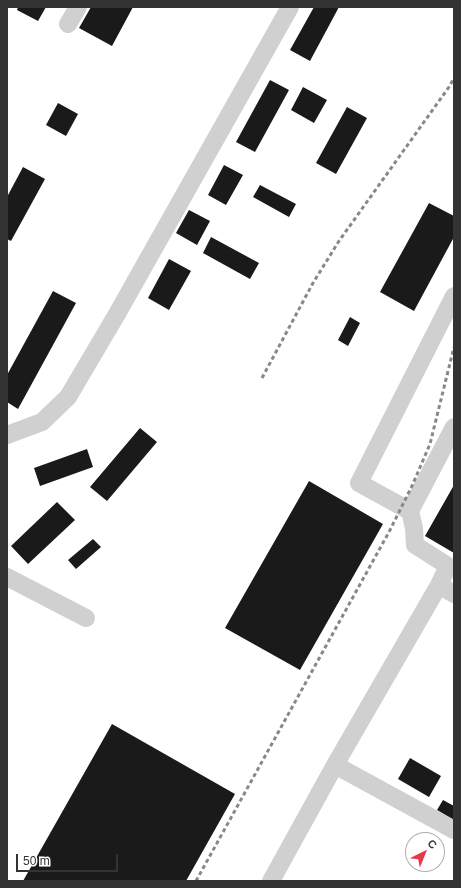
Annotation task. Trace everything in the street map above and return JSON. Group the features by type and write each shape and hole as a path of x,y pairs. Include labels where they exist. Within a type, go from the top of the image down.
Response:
{"lane":[{"path":"68,24 78,7"},
{"path":"7,435 42,422 68,398 290,7"},
{"path":"410,511 359,483 454,296"},
{"path":"271,881 448,566 415,545 414,528 410,511 454,427"},
{"path":"7,577 86,618"},
{"path":"438,585 454,594"},
{"path":"335,765 454,830"}],"building":[{"path":"18,7 46,7 38,21 17,10"},
{"path":"91,7 133,7 112,46 79,28"},
{"path":"314,7 339,7 310,61 290,50"},
{"path":"270,80 289,90 255,152 236,142"},
{"path":"303,87 327,100 314,123 291,110"},
{"path":"58,103 78,114 66,136 46,125"},
{"path":"347,107 367,118 336,174 316,163"},
{"path":"224,165 243,175 226,205 208,195"},
{"path":"23,167 45,179 11,241 7,239 7,197"},
{"path":"260,185 296,204 289,217 253,197"},
{"path":"429,203 454,216 454,237 414,311 380,292"},
{"path":"189,210 210,221 197,245 176,233"},
{"path":"211,237 259,263 250,279 203,253"},
{"path":"169,259 191,271 169,310 148,298"},
{"path":"53,291 76,303 18,409 7,402 7,375"},
{"path":"350,317 360,323 348,346 338,340"},
{"path":"140,428 157,442 107,501 90,487"},
{"path":"87,449 93,467 40,486 34,468"},
{"path":"309,481 383,524 300,670 225,628"},
{"path":"454,485 454,553 425,536"},
{"path":"57,502 75,520 28,564 11,546"},
{"path":"93,539 101,547 76,569 68,560"},
{"path":"112,724 235,794 186,881 23,881"},
{"path":"410,758 441,776 429,797 398,779"},
{"path":"443,800 454,806 454,820 437,810"}],"railway":[{"path":"262,378 313,283 339,241 454,78"},
{"path":"196,881 389,532 412,486 430,444 454,347"}]}
